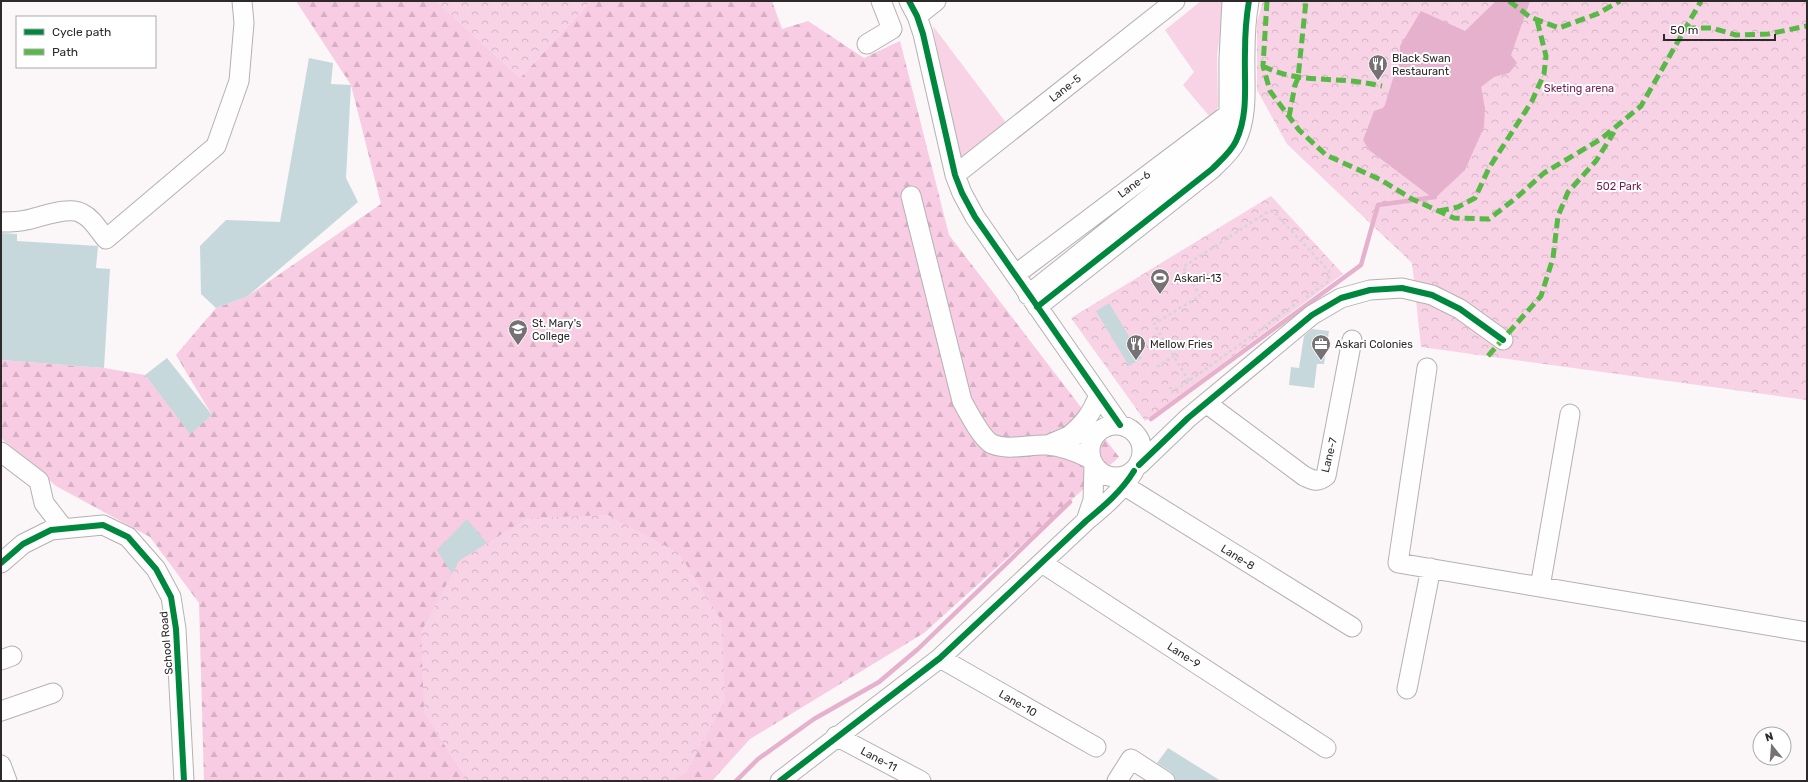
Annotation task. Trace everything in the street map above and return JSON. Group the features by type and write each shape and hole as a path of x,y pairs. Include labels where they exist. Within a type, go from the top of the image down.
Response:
{"street":[{"path":"1,222 24,220 62,211 76,211 89,218 106,239 216,146 239,81 244,23 242,1"},
{"path":"867,44 892,29 881,1"},
{"path":"936,1 913,8 923,34 955,175 962,192 975,217 1120,425"},
{"name":"Lane-5","path":"955,175 1175,1"},
{"path":"1033,301 1213,147 1224,132 1229,113 1229,44 1232,1"},
{"path":"1033,301 1212,169 1227,155 1236,142 1241,127 1245,102 1244,52 1248,1"},
{"name":"Lane-6","path":"1024,268 1245,102"},
{"path":"911,196 962,401 973,422 992,444 1014,447 1046,445 1067,448 1093,462 1105,475 1113,477 1132,474 1142,459 1142,444 1134,431 1120,425 1106,427 1099,431 1069,436 1046,445"},
{"path":"780,781 836,736 940,658 1108,502 1132,474 1188,418 1312,316 1341,298 1370,290 1402,288 1432,295 1460,309 1503,340"},
{"name":"Lane-7","path":"1206,403 1304,476 1315,481 1321,480 1326,476 1352,340"},
{"path":"1427,368 1398,563 1807,632"},
{"path":"1069,436 1084,423 1092,411 1099,395"},
{"path":"1540,587 1570,414"},
{"path":"1142,444 1169,426 1188,418"},
{"path":"1086,521 1093,500 1093,462 1091,444 1099,431"},
{"path":"1,452 39,481 44,504 64,529"},
{"name":"Lane-8","path":"1132,474 1352,627"},
{"name":"School Road","path":"1,563 24,544 51,530 102,525 128,537 156,569 171,597 176,629 184,781"},
{"name":"Lane-9","path":"1042,562 1326,748"},
{"path":"1407,689 1431,568"},
{"name":"Lane-10","path":"940,658 1096,747"},
{"path":"1,710 53,693"},
{"name":"Lane-11","path":"836,736 921,781"},
{"path":"1117,781 1131,759 1165,781"},
{"path":"1,765 7,781"}],"path":[{"path":"1169,388 1177,389 1189,381 1329,281 1329,271 1273,211 1269,211 1183,267 1200,296 1154,324 1189,381"},
{"path":"1157,367 1174,356"}],"green space":[{"name":"St. Mary's College","path":"296,1 436,1 520,78 591,1 772,1 782,29 808,21 864,58 900,41 949,235 1119,457 924,633 750,739 712,781 204,781 199,603 150,537 56,486 1,438 1,360 104,368 145,375 190,433 212,415 176,355 216,308 248,296 381,204 351,85"},
{"path":"436,1 591,1 520,78"},
{"path":"1201,1 1225,1 1217,55 1218,106 1215,114 1210,117 1183,85 1194,72 1165,30"},
{"name":"502 Park","path":"1263,1 1807,1 1807,400 1421,347 1412,263 1287,144 1257,90 1257,22"},
{"path":"933,26 1007,124 963,159 958,158 955,154"},
{"path":"1271,196 1343,274 1145,421 1071,318"},
{"path":"608,515 679,553 722,621 725,701 687,772 673,781 466,780 424,712 421,632 459,561 528,518"}],"shaded area":[{"path":"1496,1 1530,1 1511,55 1517,63 1509,73 1494,77 1481,87 1485,108 1484,127 1465,170 1434,199 1369,150 1363,140 1374,111 1383,108 1385,105 1395,72 1400,62 1400,46 1421,11 1465,31"}],"building":[{"path":"309,58 333,63 331,84 351,85 346,178 358,202 248,296 216,308 201,294 200,246 226,220 280,222"},
{"path":"1,233 17,234 17,241 98,246 96,268 110,269 104,368 1,360"},
{"path":"1109,303 1142,358 1129,366 1096,311"},
{"path":"1312,329 1329,331 1324,364 1317,364 1314,388 1289,385 1291,367 1299,368 1304,336"},
{"path":"167,358 212,415 190,434 145,375"},
{"path":"467,519 487,543 459,561 452,574 437,550"},
{"path":"1168,748 1221,781 1176,781 1171,772 1157,763"}],"waterway":[{"path":"1151,419 1361,265 1378,205 1435,197"},
{"path":"736,781 758,759 814,719 879,682 918,649 1070,502"}],"marked path":[{"path":"1267,1 1263,66 1270,91 1299,130 1326,155 1381,180 1412,199 1454,218 1489,219 1516,198 1544,173 1601,139 1641,106 1701,1"},
{"path":"1289,117 1295,85 1298,78 1306,1"},
{"path":"1509,1 1530,17 1559,28 1597,14 1620,1"},
{"path":"1439,211 1458,207 1475,198 1489,168 1532,101 1544,74 1546,56 1537,20"},
{"path":"1686,28 1712,28 1736,35 1768,34 1807,26"},
{"path":"1263,66 1295,77 1355,81 1382,86"},
{"path":"1488,356 1541,296 1553,258 1558,216 1568,192 1596,161 1614,132"}],"cycle path":[{"path":"909,1 917,16 923,34 955,175 962,193 975,217 1120,425"},
{"path":"1037,307 1212,169 1231,149 1236,141 1243,120 1245,98 1245,34 1249,1"},
{"path":"1139,465 1188,418 1312,315 1341,298 1370,290 1402,288 1432,295 1460,309 1503,340"},
{"path":"780,781 940,658 1112,498 1124,486 1134,471"},
{"path":"1,563 23,544 51,530 103,525 128,537 156,569 171,597 176,629 184,781"}],"place":[{"name":"Black Swan Restaurant","path":"1378,81"},
{"name":"Askari-13","path":"1160,295"},
{"name":"St. Mary's College","path":"518,346"},
{"name":"Mellow Fries","path":"1136,361"},
{"name":"Askari Colonies","path":"1321,361"}],"park label":[{"name":"Sketing arena","path":"1579,88"}]}
